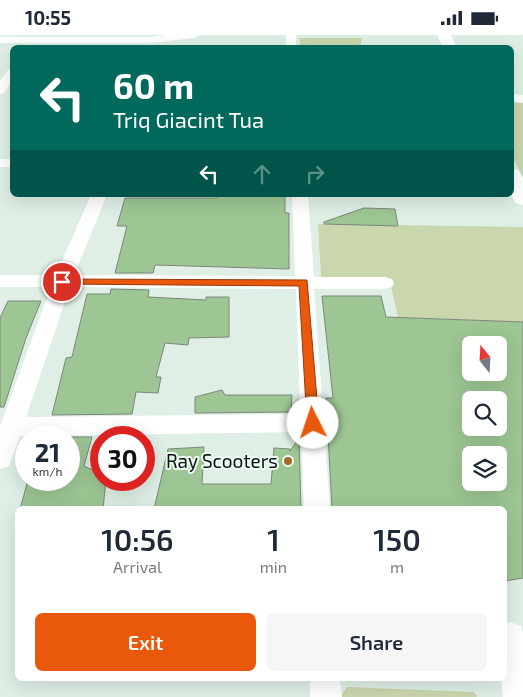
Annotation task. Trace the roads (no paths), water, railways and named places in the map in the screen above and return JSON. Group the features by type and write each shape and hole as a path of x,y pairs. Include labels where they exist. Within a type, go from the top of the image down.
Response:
{"main road":[{"path":"514,180 523,199"}],"street":[{"path":"0,41 152,41 194,35"},
{"path":"0,89 10,76"},
{"path":"0,459 62,282 98,197"},
{"path":"300,197 316,506"},
{"path":"0,281 385,283"},
{"path":"12,427 313,423"},
{"path":"513,635 519,697"},
{"path":"325,681 326,697"}],"place":[{"name":"Ray Scooters","path":"288,461"}]}
